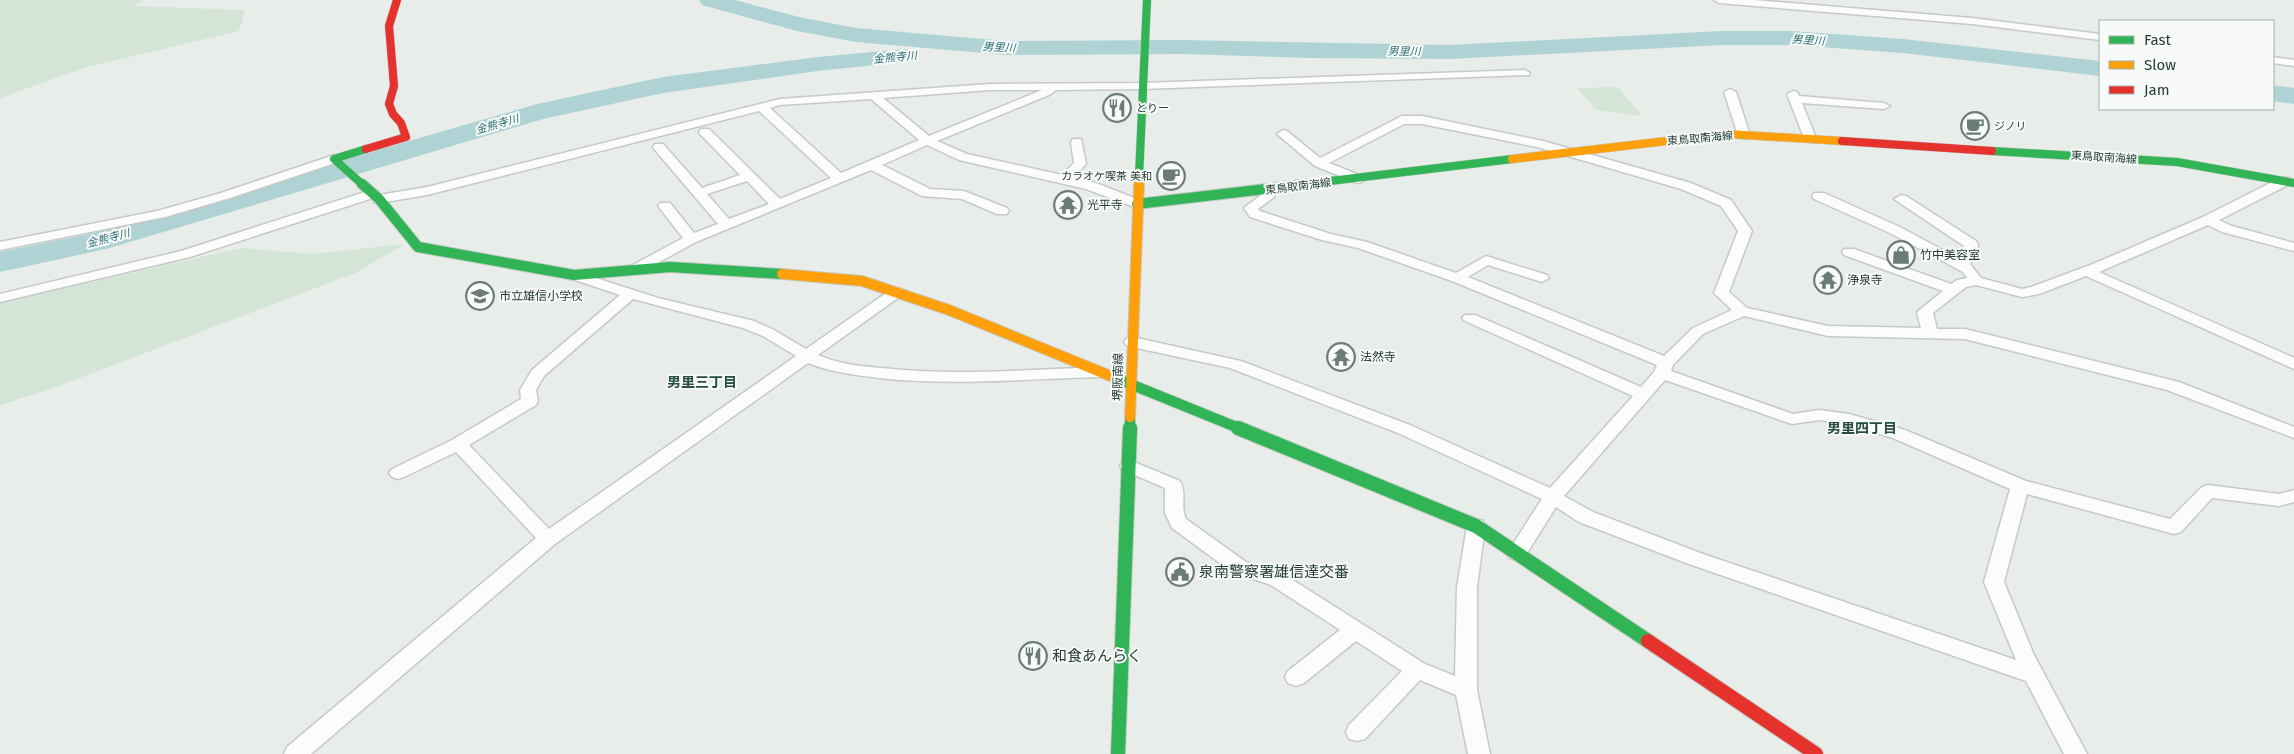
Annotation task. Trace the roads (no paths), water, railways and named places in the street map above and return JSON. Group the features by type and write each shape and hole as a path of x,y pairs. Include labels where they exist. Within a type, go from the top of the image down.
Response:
{"main road":[{"path":"397,0 390,26 394,86 389,104 401,123 406,137 336,161 374,195 408,232 418,247 574,274 670,267 824,276 862,281 950,310 1476,526 1816,754"},
{"name":"堺阪南線","path":"1118,754 1137,204 1147,0"},
{"name":"東鳥取南海線","path":"1137,204 1576,153 1717,134 1810,138 2177,162 2291,180"}],"street":[{"path":"1719,0 1962,20 2099,36"},
{"path":"2274,60 2294,63"},
{"path":"0,298 185,254 374,195 427,191 761,106 921,91 1056,85 1525,73"},
{"path":"636,269 691,239 778,206 927,141 1045,93 1056,85"},
{"path":"1730,92 1744,135"},
{"path":"873,96 927,141 963,157 1091,186 1137,204"},
{"path":"1810,138 1794,96 1884,106"},
{"path":"761,106 840,179"},
{"path":"1319,163 1402,120 1422,120 1576,153 1686,186 1726,203 1745,231 1721,293 1742,311 1828,331 1965,334 2174,386 2294,432"},
{"path":"705,132 778,206"},
{"path":"1283,134 1319,163 1357,179"},
{"path":"1065,179 1080,164 1077,142"},
{"path":"658,147 727,225"},
{"path":"0,246 88,230 161,213 336,161"},
{"path":"872,165 928,193 964,195 1002,211"},
{"path":"699,193 749,176"},
{"path":"1930,332 1926,312 1962,284 1976,281 2022,293 2034,291 2208,220 2291,180"},
{"path":"1268,190 1267,196 1251,208 1255,214 1328,237 1362,245 1457,278 1664,368 1792,419 1819,415 1849,420 1899,434 2020,486 2174,527 2208,491 2279,500 2294,496"},
{"path":"1819,196 1895,230 1968,269 1976,281"},
{"path":"1901,199 1970,244 1970,252 1962,266"},
{"path":"665,206 691,239"},
{"path":"2208,220 2227,229 2294,247"},
{"path":"1849,252 1954,290"},
{"path":"1457,278 1486,260 1542,278"},
{"path":"2086,271 2294,364"},
{"path":"574,274 662,303 761,329 808,356 828,365 864,371 940,377 1098,372"},
{"path":"295,754 548,540 897,292"},
{"path":"398,473 458,444 530,401 528,390 538,373 631,293"},
{"path":"1518,553 1553,497 1698,331 1742,311"},
{"path":"1470,318 1643,394"},
{"path":"1132,342 1235,364 1404,429 1553,497 1586,517 1696,560 2034,675"},
{"path":"458,444 548,540"},
{"path":"1129,466 1174,485 1174,513 1179,523 1239,567 1278,580 1417,670 1466,690"},
{"path":"2020,486 1994,582 2024,656 2076,754"},
{"path":"1476,526 1467,587 1466,690 1479,754"},
{"path":"1296,677 1355,630"},
{"path":"1357,732 1417,670"}],"waterway":[{"name":"男里川","path":"710,0 797,24 856,35 1006,48 1181,47 1310,51 1450,52 1722,38 1792,38 1903,46 2099,69"},
{"name":"金熊寺川","path":"0,262 95,242 537,112 663,85 818,64 905,56"},
{"name":"男里川","path":"2274,93 2294,96"}],"place":[{"name":"とりー","path":"1117,108"},
{"name":"ジノリ","path":"1975,126"},
{"name":"カラオケ喫茶 美和","path":"1171,176"},
{"name":"光平寺","path":"1068,205"},
{"name":"竹中美容室","path":"1901,255"},
{"name":"浄泉寺","path":"1828,280"},
{"name":"市立雄信小学校","path":"480,296"},
{"name":"法然寺","path":"1341,357"},
{"name":"泉南警察署雄信達交番","path":"1180,572"},
{"name":"和食あんらく","path":"1033,656"}],"district":[{"name":"男里三丁目","path":"702,382"},
{"name":"男里四丁目","path":"1862,428"}]}
